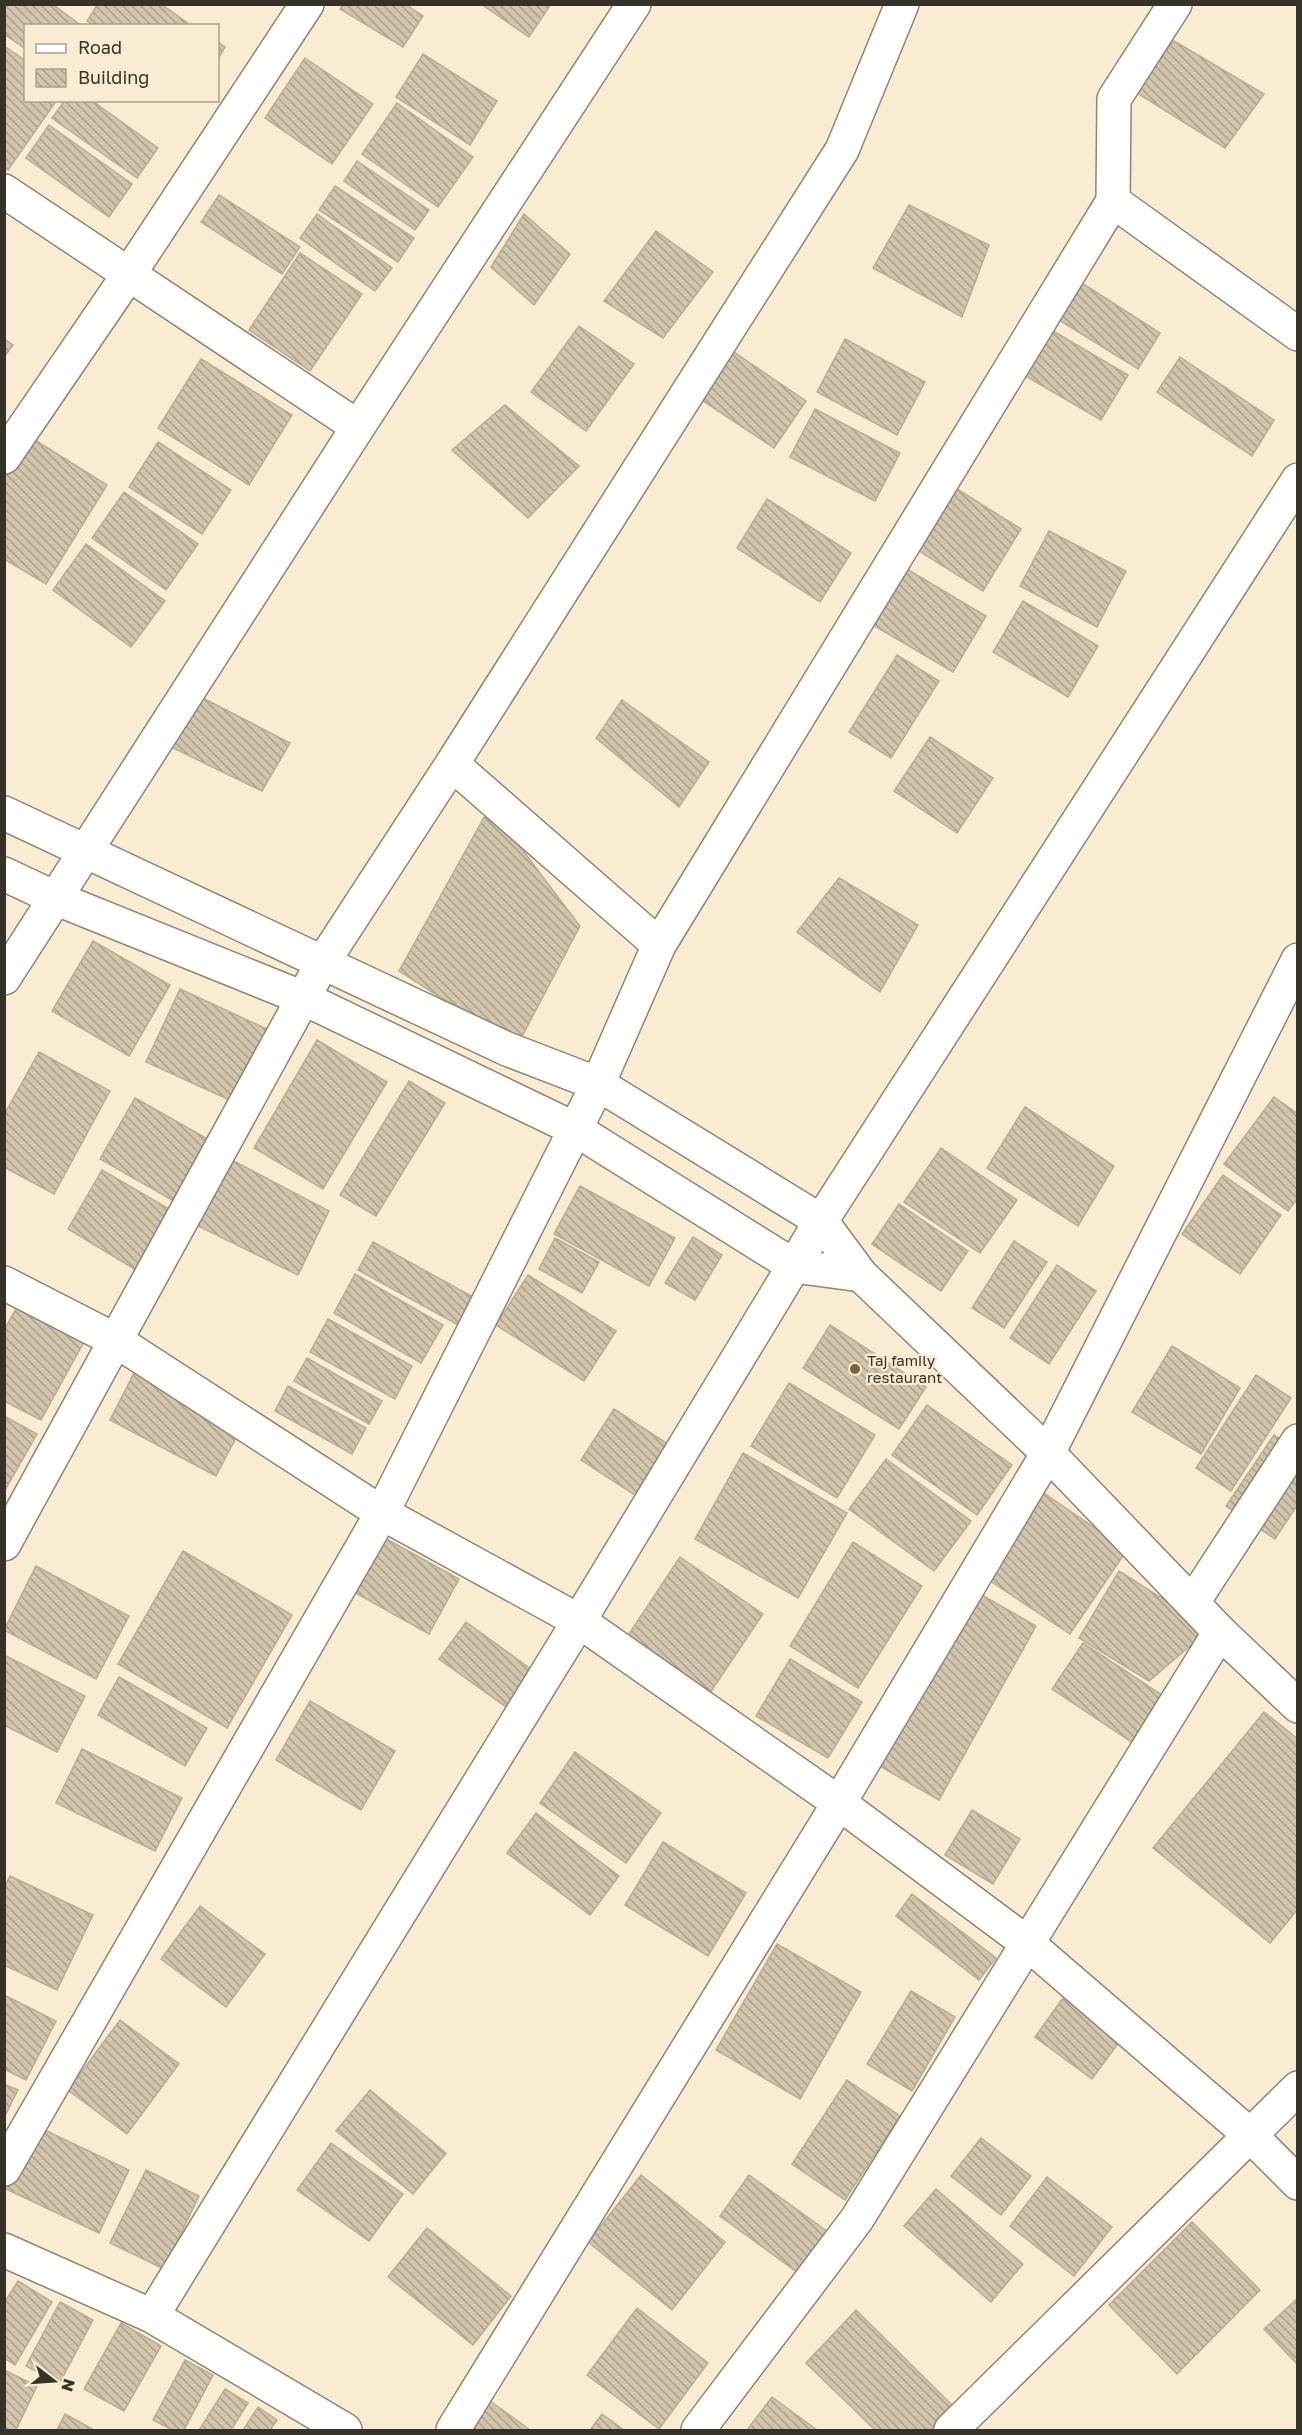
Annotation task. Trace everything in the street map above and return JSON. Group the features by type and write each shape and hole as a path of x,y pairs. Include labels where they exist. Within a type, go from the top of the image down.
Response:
{"street":[{"path":"4,457 129,274 307,4"},
{"path":"4,978 84,850 634,4"},
{"path":"4,1544 322,962 452,764 842,150 903,4"},
{"path":"4,2169 382,1513 598,1084 659,945 1113,201 1114,99 1175,4"},
{"path":"4,190 358,427"},
{"path":"1113,201 1298,334"},
{"path":"152,2316 579,1621 821,1221 1298,480"},
{"path":"452,764 659,945"},
{"path":"4,813 507,1049 598,1084 821,1221 861,1275 1048,1453 1220,1632 1298,1707"},
{"path":"4,874 55,898 303,998 575,1129 794,1266 861,1275"},
{"path":"453,2430 839,1803 1048,1453 1298,960"},
{"path":"4,1283 115,1340 382,1513 579,1621 839,1803 1027,1943 1250,2135 1298,2183"},
{"path":"1193,1602 1298,1441"},
{"path":"698,2430 857,2219 1220,1632"},
{"path":"951,2430 1298,2088"},
{"path":"4,2250 152,2316 345,2430"}],"building":[{"path":"4,4 52,4 79,24 24,24 24,48 4,34"},
{"path":"98,4 161,4 189,24 91,24 87,21"},
{"path":"343,4 405,4 423,16 403,47 340,9"},
{"path":"481,4 551,4 529,37"},
{"path":"1174,41 1264,94 1225,148 1134,91"},
{"path":"219,43 225,47 219,57"},
{"path":"4,46 24,60 24,102 56,102 8,170 4,167"},
{"path":"423,54 497,101 470,145 396,97"},
{"path":"305,58 373,104 332,164 265,118"},
{"path":"64,102 94,102 158,148 137,178 52,118"},
{"path":"397,103 473,157 438,207 362,154"},
{"path":"49,125 132,184 109,217 26,158"},
{"path":"357,161 429,210 415,230 344,181"},
{"path":"335,186 414,238 398,262 319,210"},
{"path":"219,195 300,247 282,274 201,222"},
{"path":"909,205 989,245 962,317 873,268"},
{"path":"317,214 392,268 375,291 300,238"},
{"path":"524,214 570,254 534,305 491,267"},
{"path":"656,231 713,272 663,338 604,301"},
{"path":"300,253 362,294 310,371 249,330"},
{"path":"1074,278 1160,333 1138,369 1051,315"},
{"path":"579,326 634,364 586,431 531,392"},
{"path":"1048,328 1128,375 1101,420 1022,374"},
{"path":"4,339 13,345 4,357"},
{"path":"845,339 925,382 897,435 817,392"},
{"path":"728,348 806,401 774,448 697,397"},
{"path":"1180,357 1274,420 1252,456 1157,392"},
{"path":"201,359 292,415 249,485 158,428"},
{"path":"505,405 579,466 528,518 452,450"},
{"path":"815,409 900,453 875,501 790,457"},
{"path":"27,435 107,485 46,584 4,559 4,471"},
{"path":"158,442 231,490 202,534 129,487"},
{"path":"941,479 1021,529 983,591 903,541"},
{"path":"124,492 198,544 166,590 92,538"},
{"path":"767,499 851,553 820,602 737,548"},
{"path":"1049,531 1126,571 1097,627 1020,586"},
{"path":"86,544 165,601 131,647 53,590"},
{"path":"905,568 986,616 953,672 873,625"},
{"path":"1023,601 1098,646 1068,697 993,652"},
{"path":"897,655 939,681 891,758 849,732"},
{"path":"199,696 290,743 262,791 169,746"},
{"path":"622,700 709,762 679,807 596,738"},
{"path":"930,737 993,778 957,833 894,791"},
{"path":"487,812 496,815 580,926 517,1046 399,971"},
{"path":"839,878 918,925 880,992 797,932"},
{"path":"93,941 170,985 129,1056 52,1011"},
{"path":"180,989 269,1030 236,1103 146,1062"},
{"path":"317,1040 387,1082 323,1189 254,1148"},
{"path":"39,1052 110,1091 54,1194 4,1167 4,1115"},
{"path":"409,1081 445,1103 376,1216 340,1195"},
{"path":"1274,1097 1298,1114 1298,1198 1288,1211 1224,1164"},
{"path":"135,1098 213,1142 179,1204 100,1159"},
{"path":"1025,1107 1114,1166 1078,1226 987,1168"},
{"path":"941,1148 1017,1200 980,1253 904,1202"},
{"path":"228,1158 329,1211 298,1275 190,1222"},
{"path":"102,1170 176,1213 141,1273 68,1229"},
{"path":"1223,1175 1281,1215 1240,1274 1182,1234"},
{"path":"580,1186 675,1238 649,1286 554,1234"},
{"path":"899,1204 968,1251 941,1291 872,1244"},
{"path":"693,1237 722,1255 695,1300 665,1283"},
{"path":"555,1238 599,1262 582,1293 539,1269"},
{"path":"1014,1241 1047,1262 1004,1328 972,1308"},
{"path":"373,1242 475,1298 460,1326 358,1270"},
{"path":"1057,1265 1096,1291 1049,1364 1010,1338"},
{"path":"355,1274 443,1325 421,1363 334,1313"},
{"path":"528,1275 616,1331 584,1381 496,1325"},
{"path":"25,1293 91,1329 41,1420 4,1401 4,1330"},
{"path":"328,1319 412,1366 395,1399 310,1352"},
{"path":"830,1325 926,1387 899,1429 803,1368"},
{"path":"1172,1346 1240,1388 1201,1454 1132,1412"},
{"path":"307,1358 382,1401 369,1424 294,1381"},
{"path":"134,1373 240,1430 216,1476 110,1420"},
{"path":"1256,1375 1291,1398 1231,1491 1196,1468"},
{"path":"789,1383 875,1435 837,1498 751,1446"},
{"path":"288,1386 366,1428 352,1454 275,1411"},
{"path":"927,1405 1012,1465 977,1515 892,1455"},
{"path":"614,1409 677,1450 644,1501 581,1460"},
{"path":"4,1416 37,1434 4,1492"},
{"path":"1274,1435 1298,1450 1298,1504 1275,1539 1226,1506"},
{"path":"743,1453 847,1513 798,1598 695,1539"},
{"path":"886,1459 971,1521 934,1571 849,1509"},
{"path":"1038,1489 1127,1550 1070,1634 980,1574"},
{"path":"381,1536 459,1579 429,1634 352,1591"},
{"path":"853,1542 922,1586 858,1688 790,1646"},
{"path":"183,1551 292,1615 227,1728 118,1664"},
{"path":"680,1557 763,1614 706,1699 623,1643"},
{"path":"36,1566 129,1616 96,1679 4,1630"},
{"path":"1119,1571 1210,1629 1149,1681 1079,1638"},
{"path":"973,1590 1036,1626 939,1800 876,1764"},
{"path":"466,1622 543,1678 516,1714 439,1659"},
{"path":"1083,1643 1174,1703 1142,1749 1052,1689"},
{"path":"4,1655 85,1696 57,1752 4,1725"},
{"path":"790,1659 862,1702 828,1758 756,1716"},
{"path":"119,1677 207,1728 185,1766 98,1715"},
{"path":"310,1701 395,1751 361,1810 276,1760"},
{"path":"1264,1712 1298,1739 1298,1909 1270,1943 1153,1848"},
{"path":"82,1749 182,1798 155,1851 56,1803"},
{"path":"575,1752 661,1813 626,1863 540,1803"},
{"path":"972,1810 1020,1839 993,1884 945,1855"},
{"path":"536,1813 619,1876 590,1915 507,1853"},
{"path":"663,1842 746,1893 708,1956 625,1905"},
{"path":"10,1876 93,1915 57,1990 4,1965 4,1888"},
{"path":"912,1894 996,1958 979,1980 896,1916"},
{"path":"200,1906 265,1954 226,2007 161,1959"},
{"path":"777,1944 861,1992 800,2099 716,2050"},
{"path":"911,1991 955,2017 912,2091 867,2064"},
{"path":"1068,1991 1126,2033 1092,2079 1035,2037"},
{"path":"4,1995 56,2021 26,2080 4,2069"},
{"path":"120,2020 179,2064 127,2134 68,2090"},
{"path":"847,2080 900,2116 845,2200 792,2164"},
{"path":"4,2084 18,2090 4,2118"},
{"path":"370,2090 446,2153 413,2194 336,2131"},
{"path":"32,2124 129,2170 99,2233 4,2188 4,2182"},
{"path":"981,2138 1031,2176 1001,2215 951,2176"},
{"path":"331,2143 403,2194 369,2241 297,2190"},
{"path":"146,2170 199,2196 164,2269 110,2243"},
{"path":"641,2175 725,2242 672,2310 588,2242"},
{"path":"749,2175 828,2232 798,2273 720,2216"},
{"path":"1047,2177 1112,2227 1074,2276 1010,2226"},
{"path":"936,2189 1023,2264 991,2302 904,2226"},
{"path":"1192,2222 1260,2290 1177,2374 1109,2305"},
{"path":"427,2228 511,2296 473,2345 388,2277"},
{"path":"18,2281 52,2302 15,2365 4,2358 4,2303"},
{"path":"1298,2298 1298,2365 1264,2329"},
{"path":"60,2302 93,2320 59,2384 26,2366"},
{"path":"637,2308 708,2363 659,2429 587,2375"},
{"path":"856,2310 953,2406 930,2430 875,2430 806,2363"},
{"path":"121,2323 161,2346 124,2411 84,2389"},
{"path":"185,2360 213,2375 184,2430 172,2430 153,2420"},
{"path":"4,2370 37,2386 16,2430 4,2430"},
{"path":"225,2389 248,2403 231,2430 199,2430"},
{"path":"772,2397 817,2430 747,2430"},
{"path":"490,2401 530,2430 468,2430"},
{"path":"258,2407 277,2420 270,2430 243,2430"},
{"path":"65,2414 94,2430 57,2430"},
{"path":"602,2414 624,2430 590,2430"}],"place":[{"name":"Taj family restaurant","path":"855,1369"}]}
